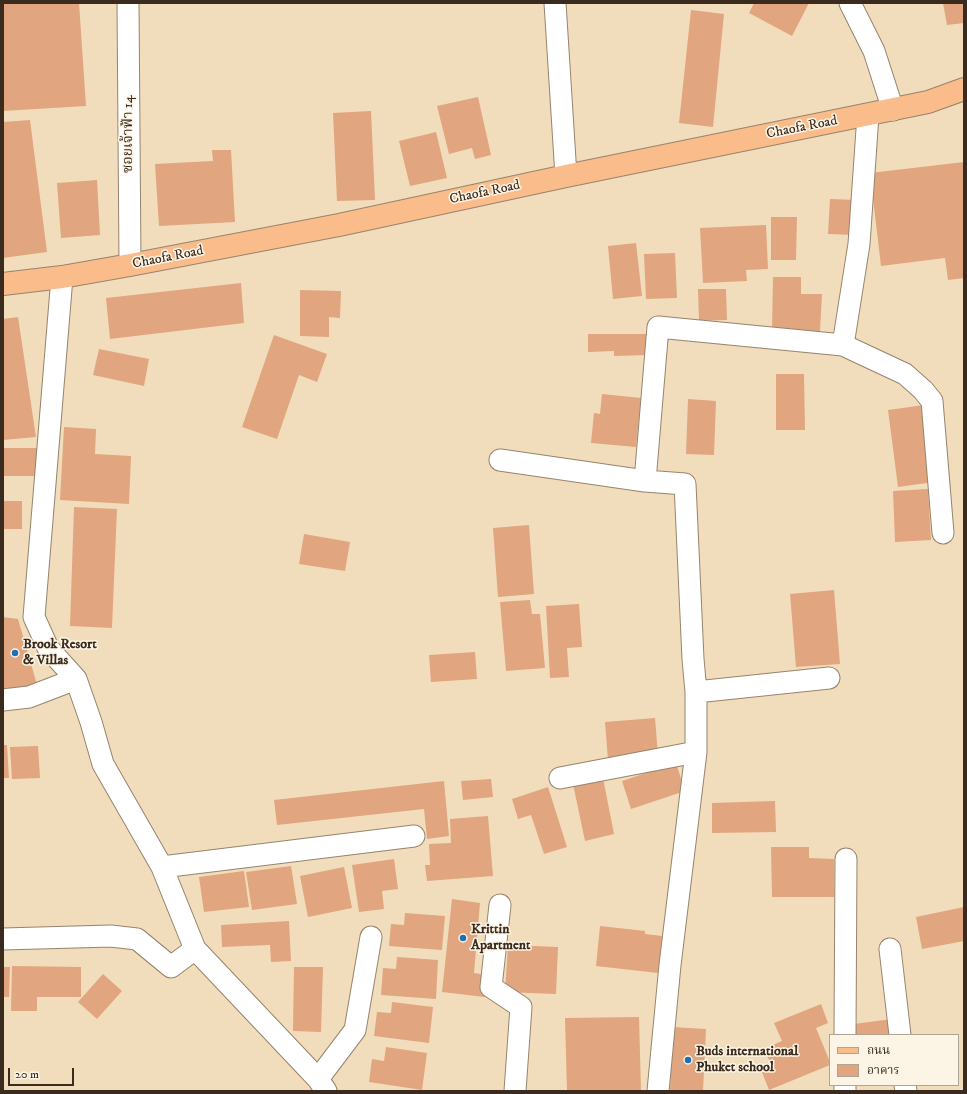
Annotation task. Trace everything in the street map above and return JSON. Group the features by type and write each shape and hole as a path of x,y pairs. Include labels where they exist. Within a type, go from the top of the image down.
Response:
{"main road":[{"name":"Chaofa Road","path":"3,284 62,277 339,225 566,176 893,110 928,102 964,88"}],"street":[{"name":"ซอยเจ้าฟ้า 14","path":"128,3 130,265"},
{"path":"555,3 566,176"},
{"path":"850,3 874,51 893,110"},
{"path":"843,345 859,244 868,115"},
{"path":"62,277 34,617 48,648 76,679 92,722 103,764 162,868 195,949 322,1085 355,1030 371,937"},
{"path":"645,481 658,327 843,345 905,374 923,390 932,401 943,533"},
{"path":"500,460 645,481 685,484 693,659 696,692 696,752 670,965 658,1091"},
{"path":"696,692 828,678"},
{"path":"3,700 29,697 76,679"},
{"path":"560,778 696,752"},
{"path":"162,868 414,836"},
{"path":"845,1034 846,859"},
{"path":"500,905 491,987 521,1006 515,1091"},
{"path":"3,940 111,936 137,939 171,967 195,949"},
{"path":"890,949 900,1034"}],"building":[{"path":"3,3 79,3 86,106 3,111"},
{"path":"754,3 809,3 792,36 749,13"},
{"path":"943,3 964,3 964,23 947,25"},
{"path":"691,10 724,14 713,127 679,123"},
{"path":"478,97 491,155 475,159 472,148 449,154 437,106"},
{"path":"371,111 375,200 337,201 333,113"},
{"path":"30,120 47,252 3,258 3,122"},
{"path":"436,132 447,178 410,186 399,141"},
{"path":"212,150 231,150 235,222 159,226 155,164 213,161"},
{"path":"964,162 964,278 948,280 945,258 881,266 870,173"},
{"path":"97,180 100,235 61,238 57,183"},
{"path":"830,199 857,200 856,235 828,234"},
{"path":"771,217 797,217 796,260 771,260"},
{"path":"766,225 768,269 746,270 747,281 703,283 700,228"},
{"path":"636,243 642,296 613,299 608,246"},
{"path":"675,253 677,298 646,299 644,254"},
{"path":"773,277 801,277 801,294 822,294 820,331 772,330"},
{"path":"241,283 244,323 110,339 106,298"},
{"path":"698,289 726,289 727,320 699,321"},
{"path":"300,290 341,291 340,318 329,317 329,337 300,336"},
{"path":"18,317 36,437 3,440 3,319"},
{"path":"588,334 646,334 647,355 614,356 614,351 588,352"},
{"path":"274,335 327,354 317,382 299,375 277,439 242,427"},
{"path":"99,349 149,359 144,386 93,375"},
{"path":"776,374 804,374 805,430 776,430"},
{"path":"602,394 641,398 636,447 591,443 594,413 600,414"},
{"path":"688,399 716,401 714,455 686,454"},
{"path":"924,405 934,482 898,487 888,410"},
{"path":"64,427 96,429 95,454 131,456 129,504 60,500"},
{"path":"3,448 37,448 37,476 3,476"},
{"path":"928,489 931,540 895,542 893,491"},
{"path":"3,501 22,501 22,529 3,529"},
{"path":"74,507 117,509 112,628 70,626"},
{"path":"529,525 534,594 498,597 493,528"},
{"path":"304,534 350,542 345,571 299,564"},
{"path":"834,590 840,664 796,667 790,594"},
{"path":"530,600 532,614 540,614 545,668 506,671 500,602"},
{"path":"579,604 582,647 567,648 569,677 550,678 546,606"},
{"name":"Brook Resort & Villas","path":"3,617 18,619 38,688 3,691"},
{"path":"475,652 477,679 431,682 429,655"},
{"path":"655,718 658,756 608,760 605,722"},
{"path":"3,745 7,745 9,778 3,778"},
{"path":"38,746 40,778 12,779 10,747"},
{"path":"676,763 685,791 631,809 622,781"},
{"path":"603,778 614,834 585,841 573,784"},
{"path":"491,779 493,797 463,800 461,781"},
{"path":"444,781 449,836 427,839 424,809 277,825 274,800"},
{"path":"548,787 567,847 544,854 531,815 518,819 512,799"},
{"path":"775,801 776,832 712,833 712,803"},
{"path":"488,816 493,876 427,881 425,865 430,865 429,844 451,843 450,819"},
{"path":"771,847 809,847 809,858 834,859 834,897 772,897"},
{"path":"394,859 398,889 382,891 384,909 359,912 352,865"},
{"path":"291,866 297,904 252,910 246,872"},
{"path":"344,867 352,908 308,917 300,876"},
{"path":"244,871 249,907 204,912 199,877"},
{"name":"Krittin Apartment","path":"452,899 480,903 474,973 487,975 485,997 442,992"},
{"path":"964,907 964,941 922,949 916,917"},
{"path":"405,913 445,916 442,950 389,946 391,924 404,925"},
{"path":"289,921 291,961 271,962 270,945 222,947 221,925"},
{"path":"600,926 645,931 645,934 662,936 658,973 596,966"},
{"path":"508,945 558,947 556,994 505,992"},
{"path":"397,957 438,960 436,999 381,995 383,968 396,969"},
{"path":"12,966 81,967 81,997 37,997 37,1011 11,1011"},
{"path":"3,967 10,967 9,997 3,997"},
{"path":"294,967 323,967 321,1032 293,1031"},
{"path":"103,974 122,991 97,1019 78,1002"},
{"path":"392,1002 433,1007 429,1043 374,1036 377,1012 391,1013"},
{"path":"821,1004 828,1023 816,1028 829,1060 829,1065 769,1090 760,1067 770,1062 764,1049 782,1041 774,1023"},
{"path":"639,1017 641,1091 567,1091 565,1018"},
{"path":"892,1019 894,1034 855,1034 854,1024"},
{"name":"Buds international Phuket school","path":"672,1027 706,1029 703,1091 670,1091"},
{"path":"386,1047 427,1053 422,1090 369,1082 372,1059 384,1061"}],"place":[{"name":"Brook Resort & Villas","path":"15,653"},
{"name":"Krittin Apartment","path":"463,938"},
{"name":"Buds international Phuket school","path":"688,1060"}]}
